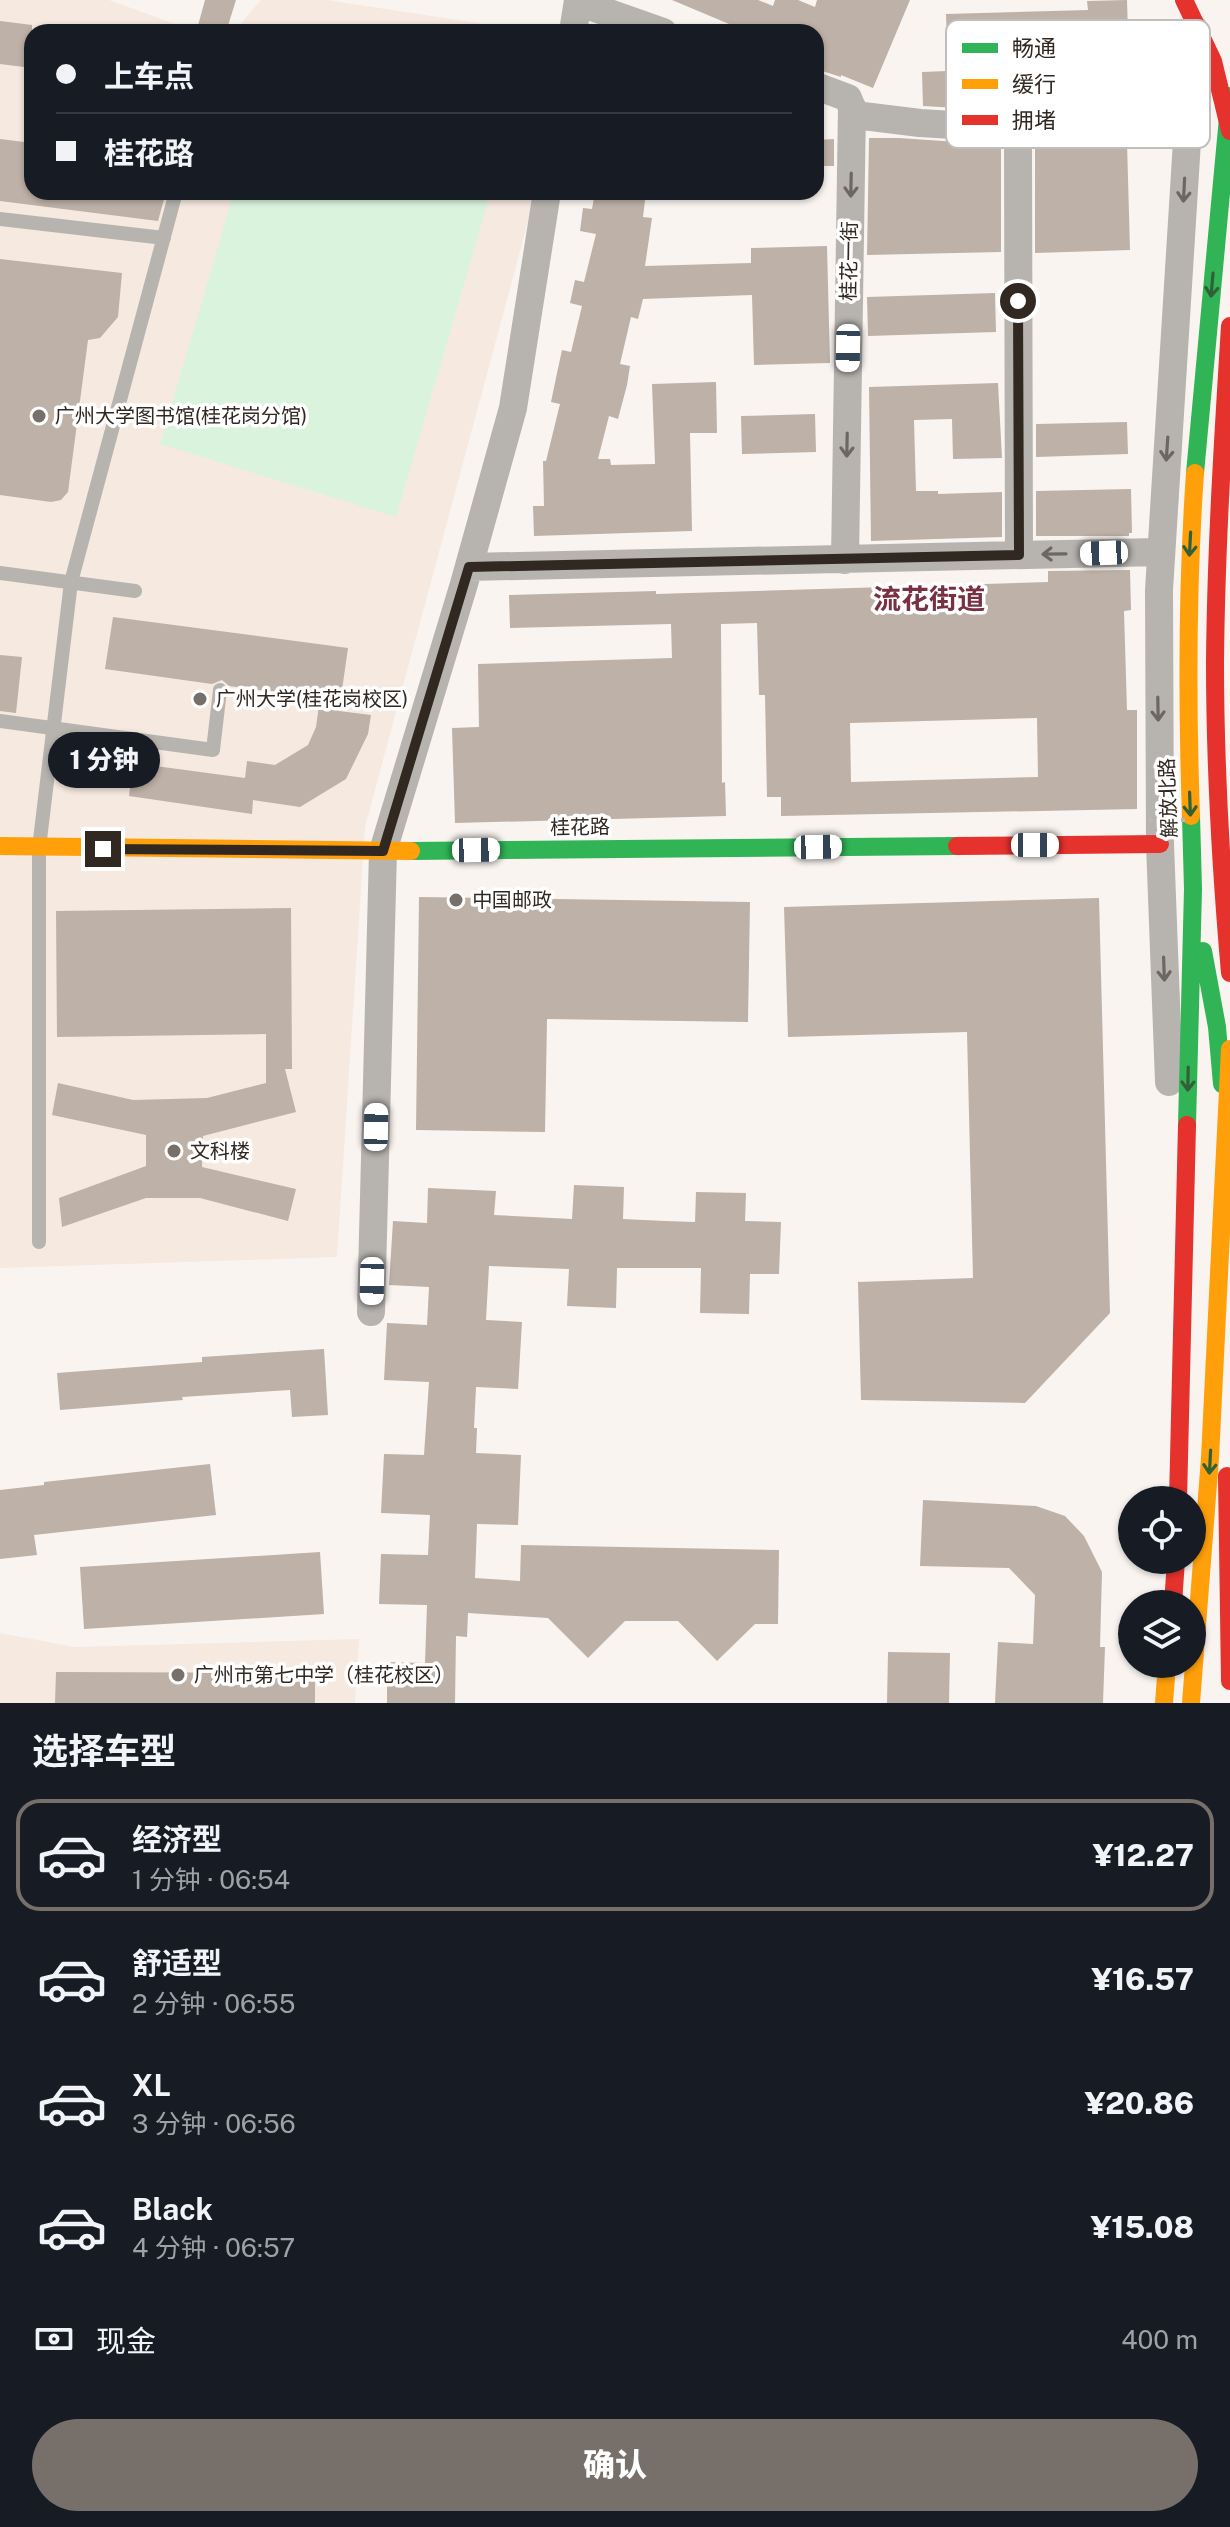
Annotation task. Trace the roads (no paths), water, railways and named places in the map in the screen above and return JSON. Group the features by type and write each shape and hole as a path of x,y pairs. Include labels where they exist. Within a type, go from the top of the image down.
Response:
{"main road":[{"path":"1184,0 1194,20"},
{"path":"1210,55 1230,131"},
{"name":"解放北路","path":"1178,1486 1193,889 1187,696 1189,556 1230,96"},
{"path":"1230,326 1215,651 1230,973"},
{"name":"桂花路","path":"0,846 383,851 1160,844"},
{"path":"1193,889 1217,1027 1226,1160 1230,1681"},
{"path":"1191,1703 1209,1497 1230,1049"},
{"path":"1206,1616 1230,1616"},
{"path":"1164,1703 1166,1678"}],"street":[{"path":"1194,20 1195,0"},
{"path":"574,24 578,1 641,24"},
{"path":"824,89 848,98 855,115 946,125"},
{"name":"桂花一街","path":"845,560 852,107"},
{"path":"1018,148 1019,555"},
{"path":"1181,1399 1160,844 1157,647 1160,552 1186,148"},
{"path":"371,1312 383,851 469,567 513,408 546,200"},
{"path":"469,567 1160,552"}],"lane":[{"path":"39,1242 39,848 71,582 174,200"},
{"path":"0,219 164,238"},
{"path":"0,573 135,591"},
{"path":"0,721 213,750 220,690"}],"place":[{"name":"广州大学图书馆(桂花岗分馆)","path":"39,416"},
{"name":"广州大学(桂花岗校区)","path":"200,699"},
{"name":"中国邮政","path":"456,900"},
{"name":"文科楼","path":"174,1151"},
{"name":"广州市第七中学（桂花校区）","path":"178,1675"}],"district":[{"name":"流花街道","path":"929,598"}]}
